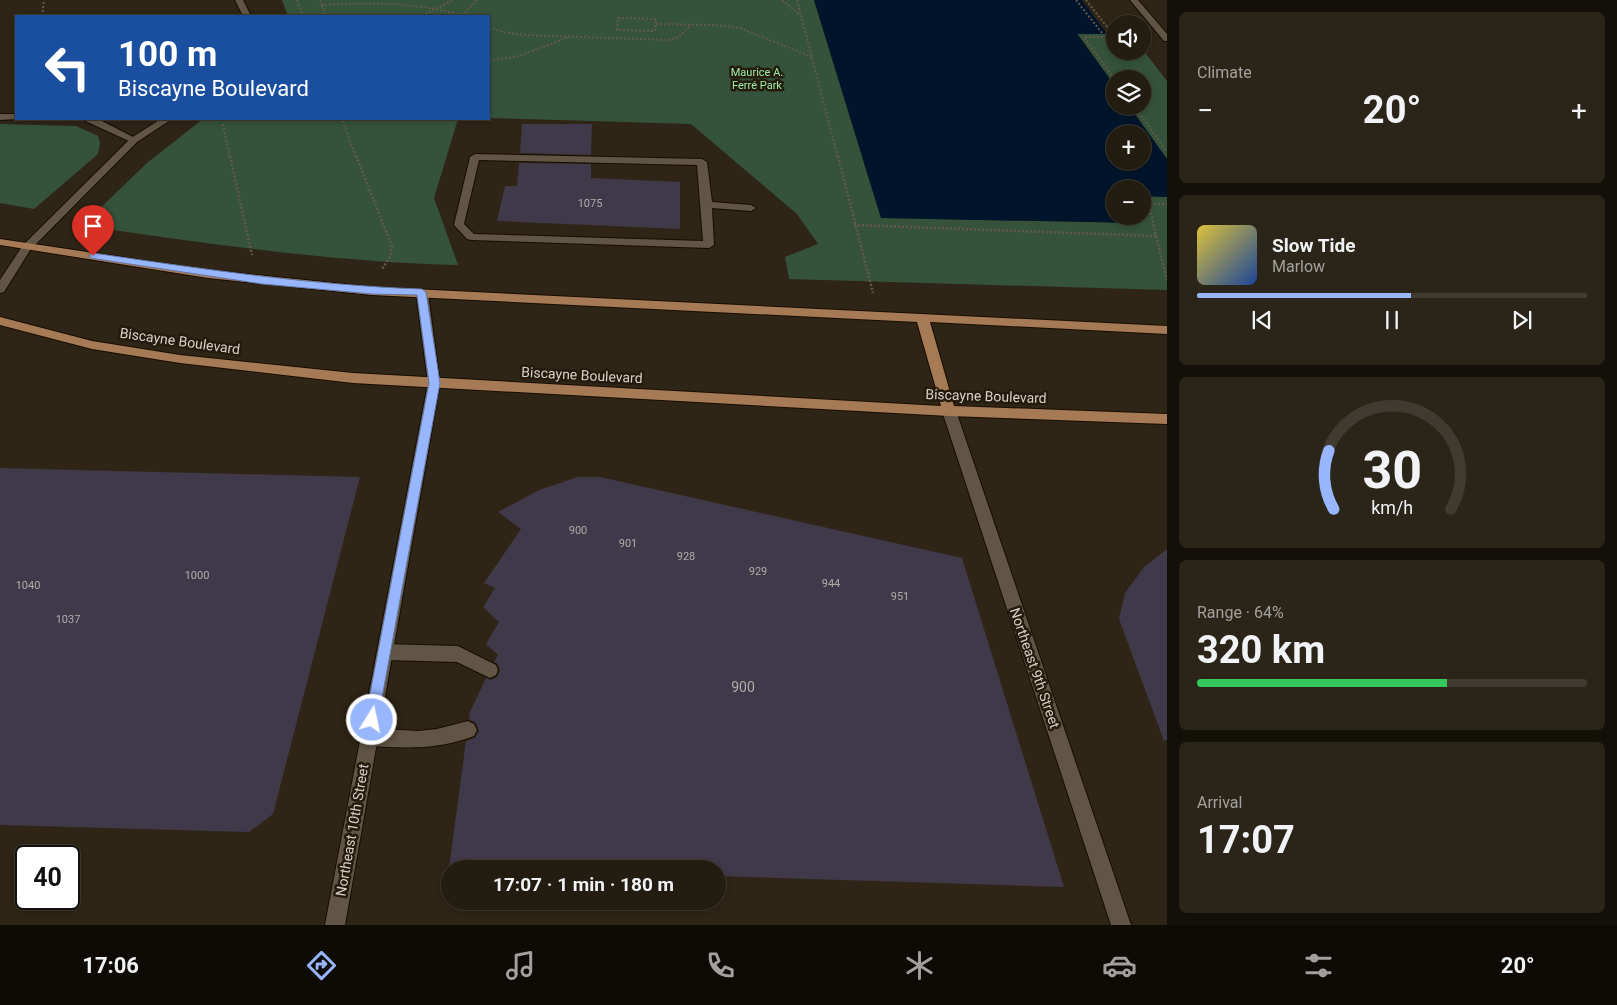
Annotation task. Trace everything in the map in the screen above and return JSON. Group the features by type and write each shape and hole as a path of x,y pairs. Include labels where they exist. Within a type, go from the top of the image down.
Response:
{"main road":[{"path":"0,242 163,268 262,281 372,290 1167,330"},
{"path":"922,317 949,411"},
{"name":"Biscayne Boulevard","path":"0,321 92,345 180,359 353,378 949,411 1167,420"}],"street":[{"path":"239,0 246,15"},
{"path":"1134,0 1167,39"},
{"path":"0,117 15,117"},
{"path":"90,120 134,140"},
{"path":"0,289 27,246 134,140 165,120"},
{"path":"475,157 702,162 707,205 709,245 471,236 459,225 475,157"},
{"path":"707,205 751,208"},
{"name":"Northeast 10th Street","path":"335,925 434,383 422,292"},
{"name":"Northeast 9th Street","path":"949,411 1122,925"},
{"path":"385,652 458,654 490,670"},
{"path":"369,737 418,740 436,738 468,730"}],"path":[{"path":"42,15 44,0"},
{"path":"297,0 303,15"},
{"path":"320,0 326,15"},
{"path":"424,15 453,0"},
{"path":"463,15 477,0"},
{"path":"782,0 802,16"},
{"path":"797,0 872,292"},
{"path":"1076,0 1102,34"},
{"path":"1086,0 1106,26"},
{"path":"322,6 396,2 440,7 460,15"},
{"path":"618,18 656,19 656,24 655,31 617,30 618,18"},
{"path":"656,24 740,28 812,57"},
{"path":"490,27 503,32 526,35 668,40 680,37 691,25"},
{"path":"490,61 519,56 570,37"},
{"path":"1106,37 1084,37 1108,70"},
{"path":"1140,115 1167,152"},
{"path":"342,120 392,246 390,257 382,270"},
{"path":"223,124 252,255"},
{"path":"1167,204 1149,204 1167,280"},
{"path":"854,225 1156,236"}],"green space":[{"name":"Maurice A. Ferré Park","path":"282,0 814,0 881,218 1106,222 1106,225 1151,225 1151,196 1167,197 1167,290 789,279 785,257 818,244 797,214 691,124 490,118 490,15 288,15"},
{"path":"1077,33 1106,34 1106,60 1151,60 1167,81 1167,159 1151,137 1151,125 1143,125 1135,115 1151,115 1151,70 1106,70 1106,73"},
{"path":"202,120 458,120 434,198 458,265 318,256 86,226 91,217 147,163"},
{"path":"0,124 76,126 98,136 100,143 98,154 34,209 0,203"}],"water":[{"path":"814,0 1082,0 1106,33 1077,34 1106,74 1106,115 1135,115 1143,125 1106,125 1106,170 1151,170 1151,137 1167,159 1167,197 1151,196 1151,180 1106,180 1106,222 881,218"}],"building":[{"path":"522,124 592,124 591,155 520,153"},
{"path":"519,163 591,164 591,178 680,182 680,229 497,221 505,186 517,186"},
{"path":"0,468 360,477 273,814 249,832 0,825"},
{"path":"578,477 600,477 962,558 1064,887 726,876 726,860 450,860 466,741 475,738 479,731 476,723 469,719 470,712 486,678 491,680 497,677 500,671 498,664 494,662 498,655 486,644 499,622 483,607 495,588 484,583 521,529 498,512 539,490"},
{"path":"1167,549 1167,740 1164,741 1119,619 1125,593 1144,567"}],"route":[{"path":"93,256 154,267 262,281 422,292 434,383 372,720"}]}
